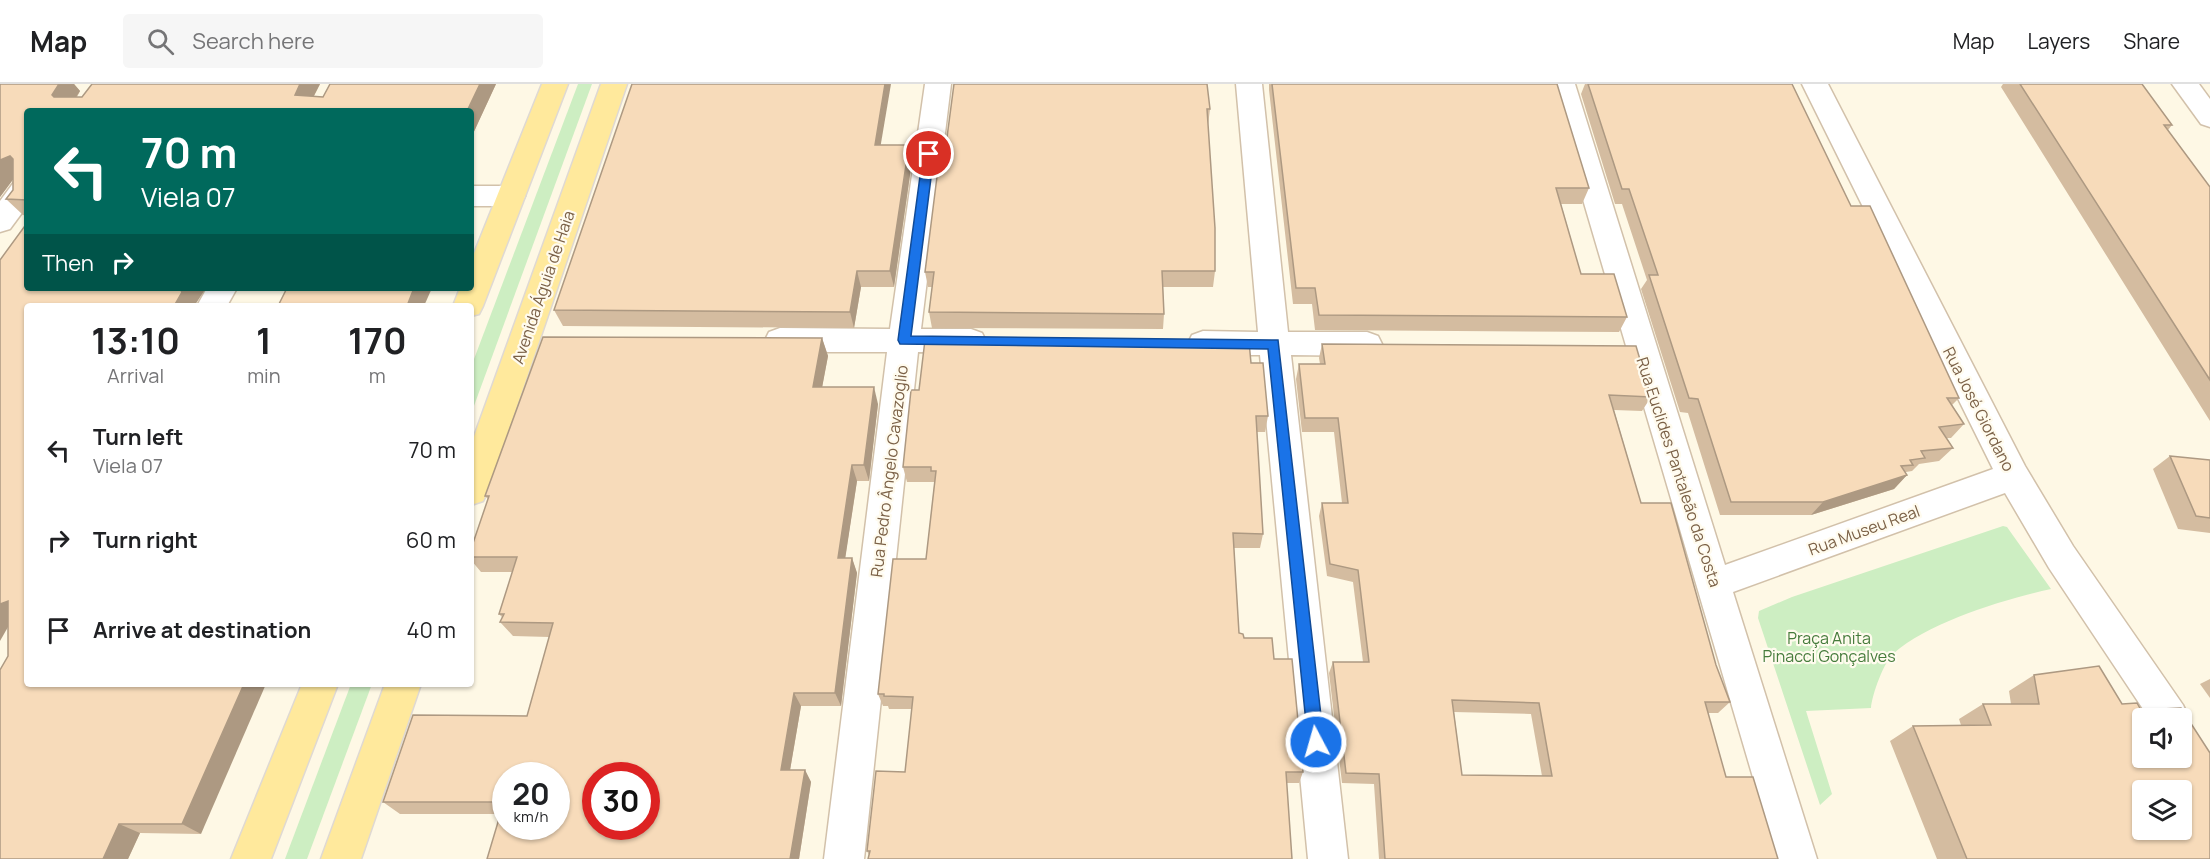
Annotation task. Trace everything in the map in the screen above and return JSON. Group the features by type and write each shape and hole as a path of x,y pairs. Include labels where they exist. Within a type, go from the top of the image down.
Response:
{"main road":[{"path":"474,291 555,84"},
{"name":"Avenida Águia de Haia","path":"474,482 614,84"},
{"path":"251,859 319,687"},
{"path":"341,859 402,687"}],"street":[{"name":"Rua Pedro Ângelo Cavazoglio","path":"844,859 904,340 938,84"},
{"path":"1250,84 1274,344 1328,859"},
{"name":"Rua Euclides Pantaleão da Costa","path":"1562,84 1624,346 1714,584 1797,859"},
{"name":"Rua José Giordano","path":"1815,84 2013,477 2061,557 2163,708"},
{"path":"2185,84 2210,118"},
{"path":"0,222 24,193"},
{"path":"474,196 511,196"},
{"path":"524,340 557,340"},
{"path":"751,340 1004,341"},
{"path":"1180,343 1400,345"},
{"name":"Rua Museu Real","path":"1714,584 2013,477"}],"green space":[{"path":"578,84 592,84 474,406 474,359"},
{"name":"Praça Anita Pinacci Gonçalves","path":"2003,526 2007,527 2051,589 1968,613 1927,631 1909,642 1894,653 1886,663 1876,687 1871,708 1806,711 1832,794 1820,805 1758,618 1759,611 1792,597"},
{"path":"350,687 371,687 307,859 285,859"}],"building":[{"path":"0,84 59,84 52,95 54,97 82,97 92,84 300,84 295,95 323,97 330,84 480,84 468,108 24,108 24,200 6,199 13,190 13,159 10,156 0,160"},
{"path":"632,84 885,84 875,145 909,145 890,271 857,271 850,312 554,310"},
{"path":"954,84 1207,84 1210,109 1207,109 1215,228 1215,271 1162,271 1164,314 929,312 934,272 925,272 941,145 946,145"},
{"path":"1272,84 1557,84 1589,188 1556,188 1581,274 1614,274 1627,317 1319,315 1315,288 1296,288"},
{"path":"1588,84 1792,84 1851,206 1870,206 1959,398 1947,398 1964,424 1939,427 1953,448 1921,451 1925,458 1910,460 1913,465 1901,466 1907,475 1823,502 1731,502 1698,399 1689,398 1649,275 1658,275 1629,189 1622,189"},
{"path":"2020,84 2142,84 2172,125 2164,125 2210,187 2210,380"},
{"path":"24,227 24,291 182,292 176,303 24,303 24,687 243,687 182,824 119,824 103,859 0,859 0,670 8,656 8,601 0,604 0,260"},
{"path":"286,291 413,291 408,303 280,303"},
{"path":"543,337 822,338 813,387 874,387 864,465 852,465 838,558 852,558 835,693 794,693 781,770 805,770 790,859 487,859 493,840 570,840 570,762 492,762 492,802 383,802 413,715 527,716 553,623 500,622 504,614 499,614 517,557 474,557 474,540 489,496 485,496"},
{"path":"925,340 1249,342 1251,363 1263,363 1268,416 1256,416 1263,534 1233,533 1239,633 1243,634 1244,638 1272,638 1274,659 1292,659 1303,772 1286,772 1292,859 868,859 876,771 905,772 913,697 878,694 893,559 926,559 936,471 931,471 931,467 903,467 911,390 919,390"},
{"path":"1322,344 1636,346 1651,397 1609,395 1641,503 1671,503 1716,665 1730,702 1705,702 1726,777 1753,777 1778,859 1385,859 1379,774 1346,773 1333,662 1369,662 1358,570 1330,564 1322,503 1348,503 1338,418 1305,418 1299,364 1325,364","holes":["1452,700 1539,703 1552,776 1462,775"]},
{"path":"2170,456 2210,460 2210,518 2196,516"},
{"path":"2099,666 2122,704 2137,703 2140,708 2132,708 2132,768 2192,768 2192,725 2210,753 2210,859 1967,859 1913,726 1991,725 1983,704 2039,704 2034,675"}],"route":[{"path":"929,154 904,340 1274,344 1316,742"}]}
